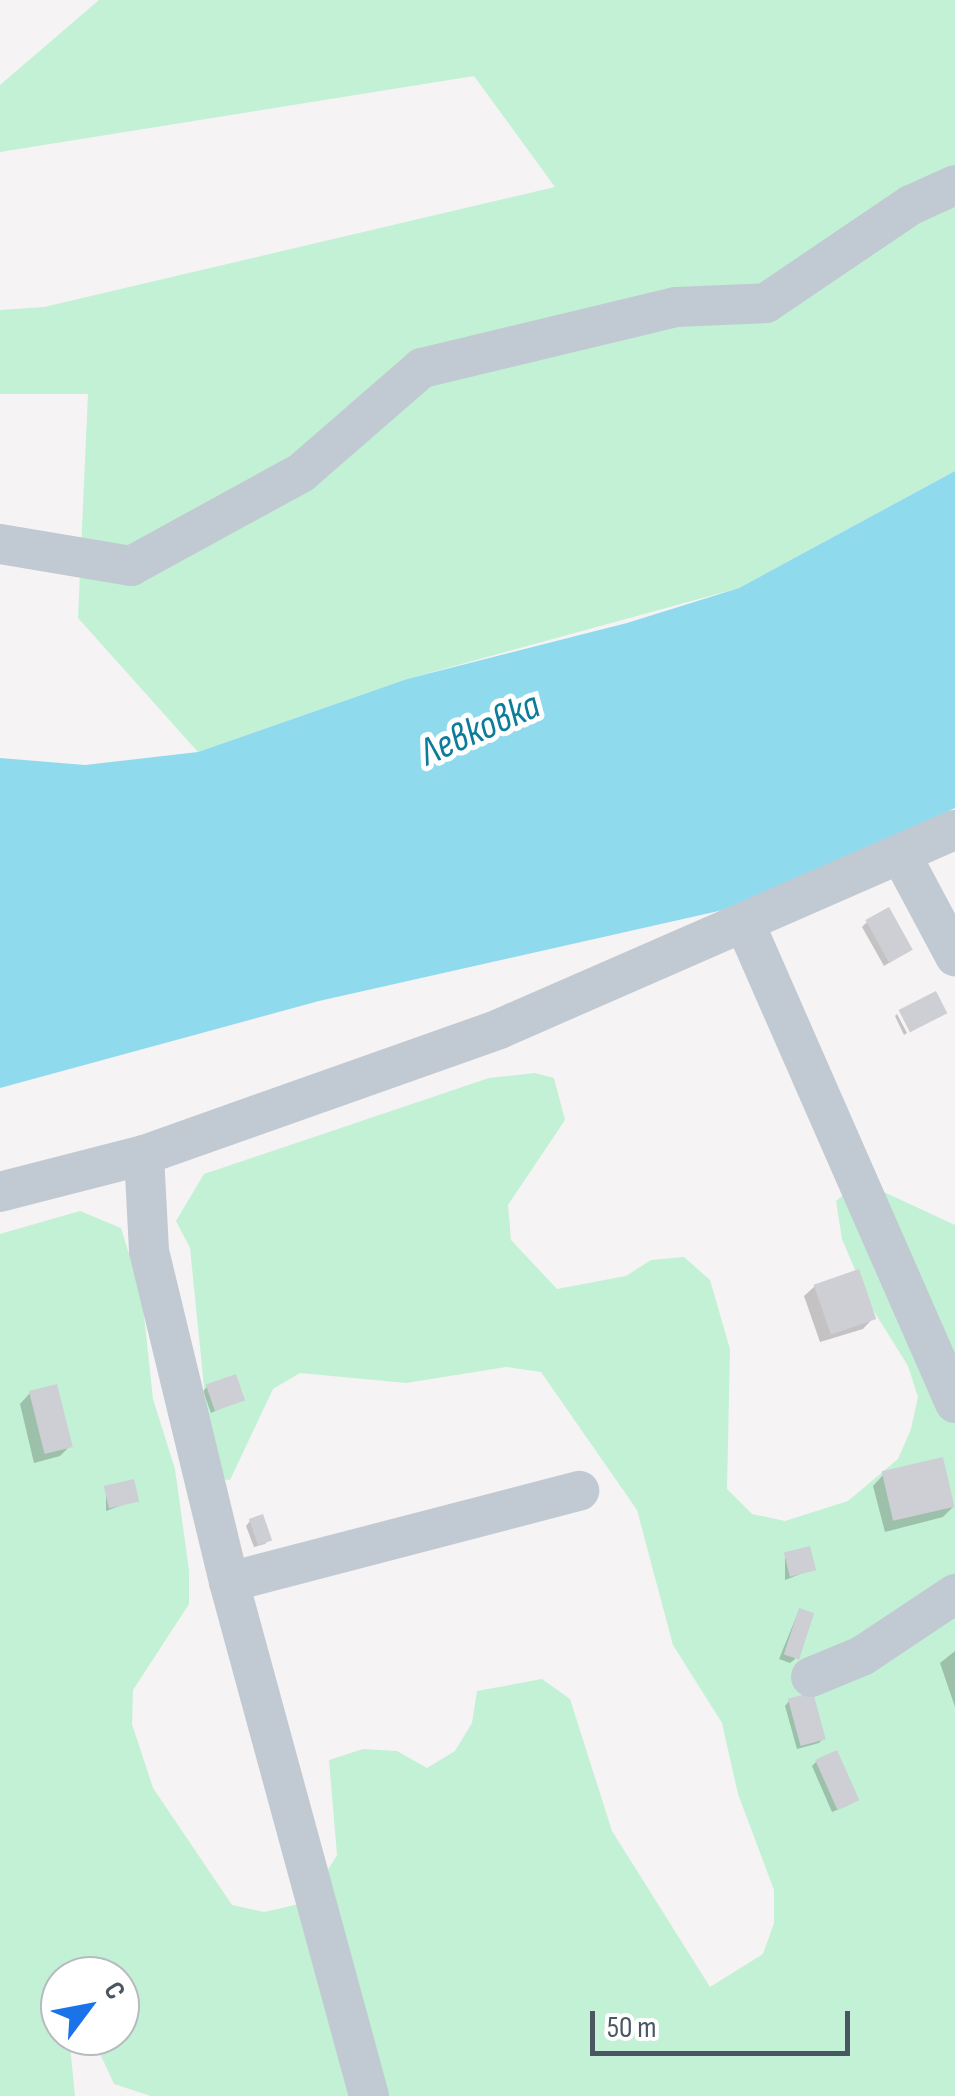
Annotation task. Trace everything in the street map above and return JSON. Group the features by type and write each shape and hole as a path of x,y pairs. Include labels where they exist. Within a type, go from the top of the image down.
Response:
{"street":[{"path":"0,544 131,566 301,473 422,368 676,307 766,304 911,205 955,185"},
{"path":"0,1192 144,1155 499,1030 955,830"},
{"path":"901,856 955,956"},
{"path":"745,924 955,1404"},
{"path":"144,1155 149,1250 229,1582 369,2096"},
{"path":"229,1582 580,1491"},
{"path":"811,1677 862,1656 955,1594"}],"green space":[{"path":"99,0 955,0 955,471 739,588 407,679 198,752 78,618 88,394 0,394 0,310 44,307 555,187 474,76 0,152 0,85"},
{"path":"535,1073 554,1078 565,1120 508,1205 511,1240 557,1289 626,1276 651,1260 684,1257 710,1280 730,1349 727,1489 752,1514 785,1521 848,1501 898,1459 911,1429 918,1397 908,1366 870,1305 842,1239 836,1201 860,1181 955,1225 955,2096 151,2096 114,2084 101,2056 140,2056 140,1956 40,1956 40,2056 71,2056 75,2096 0,2096 0,1234 80,1211 121,1228 142,1297 153,1399 175,1469 189,1570 189,1604 133,1690 132,1724 153,1788 232,1905 264,1912 295,1905 320,1883 337,1855 329,1760 363,1749 397,1751 427,1768 455,1751 472,1723 477,1691 542,1679 570,1699 612,1831 710,1987 763,1954 774,1923 774,1890 738,1794 722,1723 673,1645 637,1510 541,1372 506,1367 406,1383 300,1373 273,1389 230,1480 220,1479 207,1416 190,1248 176,1221 204,1174 489,1078"}],"water":[{"name":"Левковка","path":"955,471 955,808 754,903 319,1001 0,1088 0,758 85,765 198,752 407,679 627,623 739,588"}],"building":[{"path":"889,907 913,950 889,963 865,920"},
{"path":"936,991 947,1013 910,1032 899,1010"},
{"path":"859,1269 876,1319 831,1335 814,1285"},
{"path":"236,1374 245,1400 215,1411 206,1384"},
{"path":"57,1384 73,1447 45,1454 29,1391"},
{"path":"943,1457 954,1507 893,1521 882,1471"},
{"path":"134,1479 139,1501 109,1508 104,1486"},
{"path":"263,1514 272,1540 258,1545 249,1519"},
{"path":"810,1546 816,1570 790,1577 784,1553"},
{"path":"799,1608 814,1613 799,1660 784,1655"},
{"path":"813,1692 826,1739 801,1746 788,1699"},
{"path":"837,1750 859,1800 837,1810 815,1760"}]}
